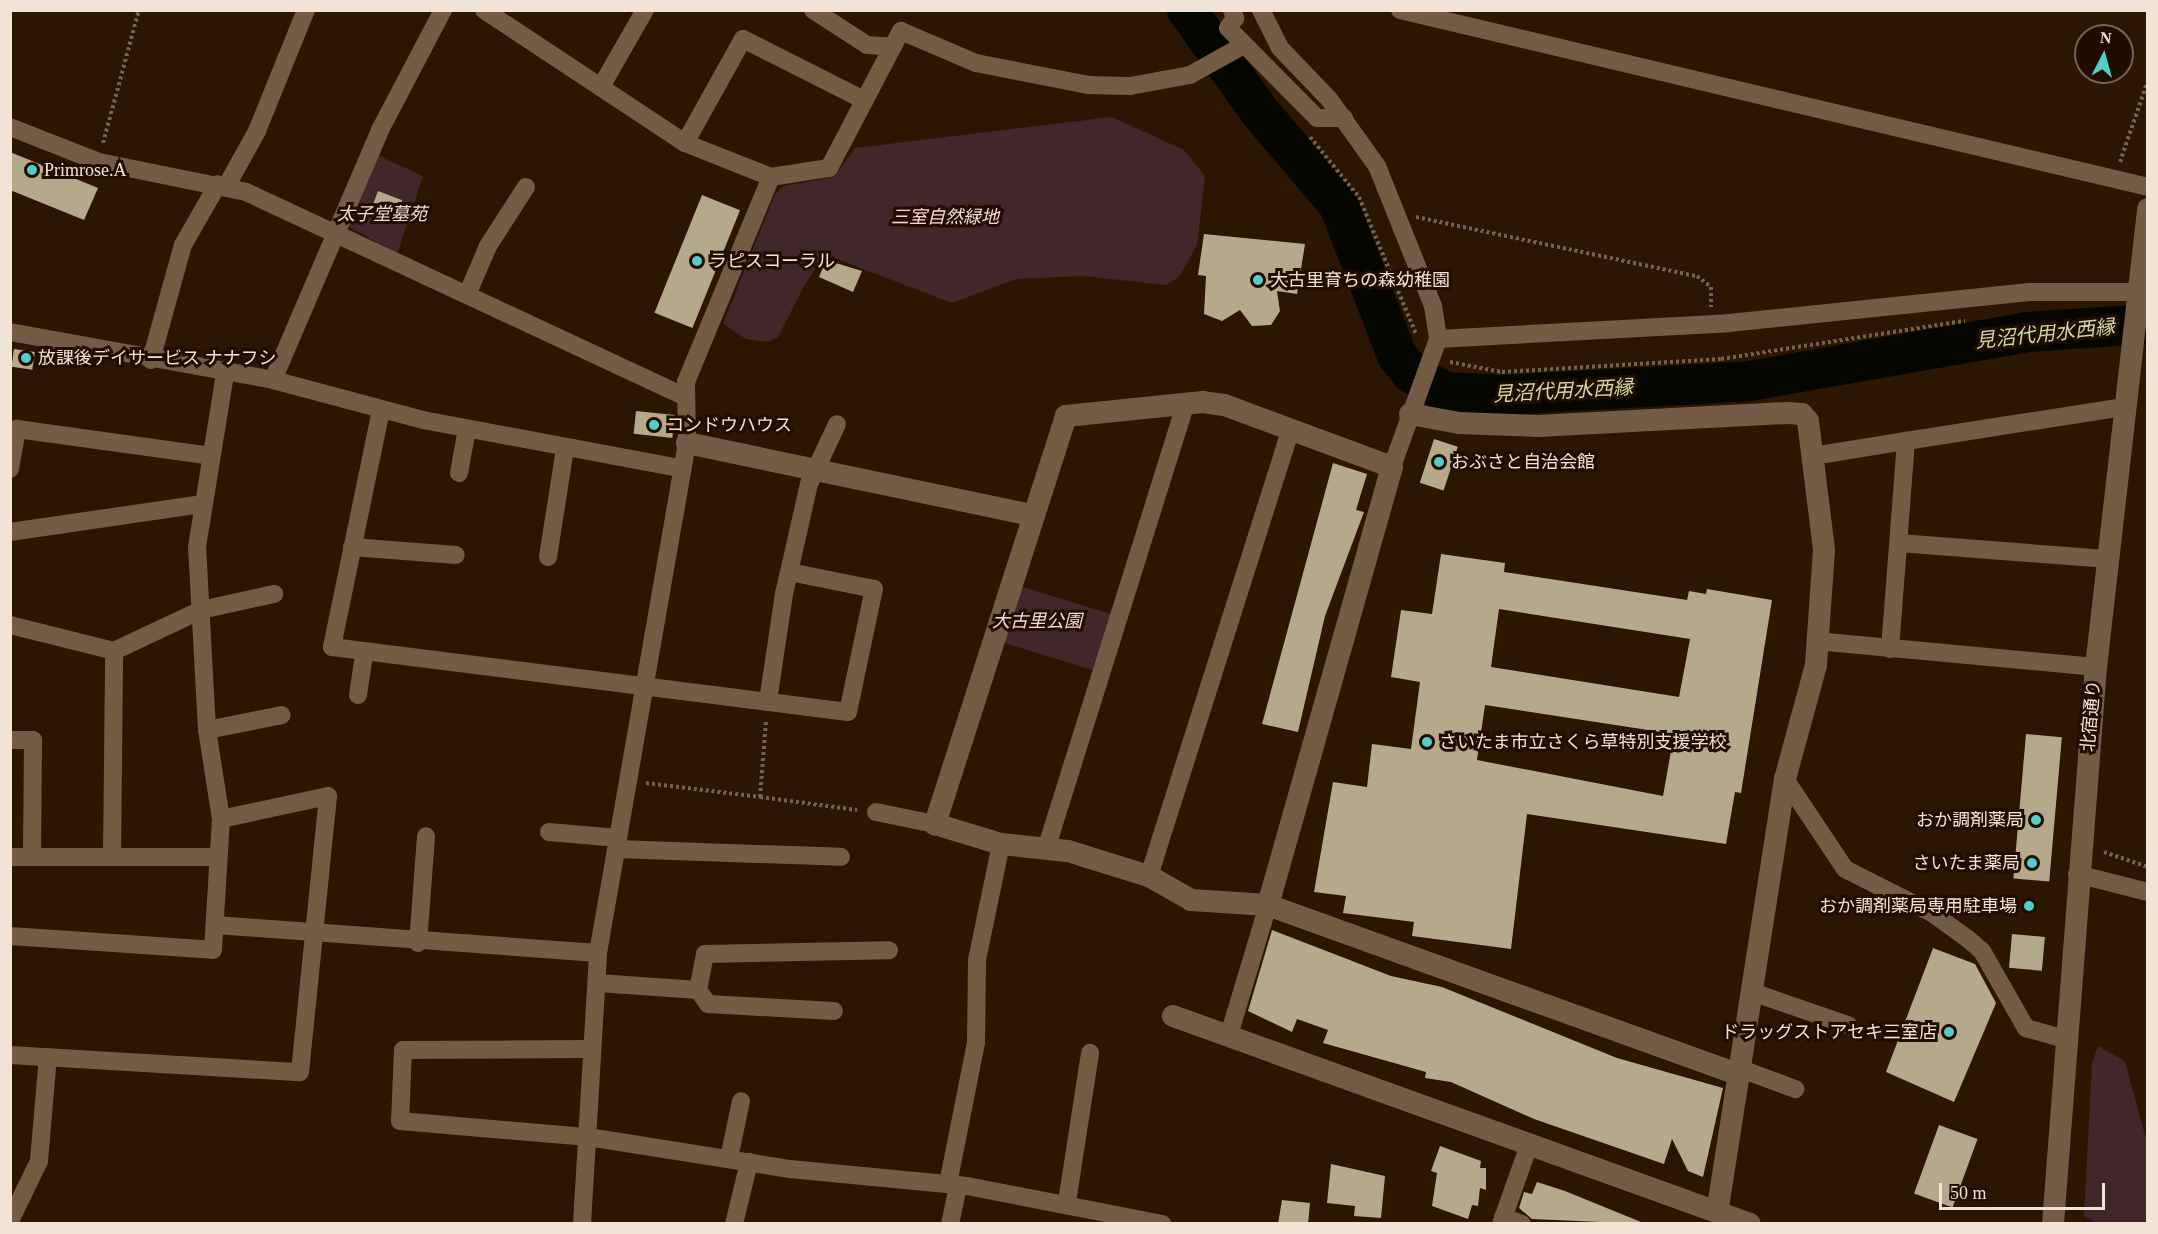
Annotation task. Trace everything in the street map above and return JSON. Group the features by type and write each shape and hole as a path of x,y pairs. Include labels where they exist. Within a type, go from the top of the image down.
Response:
{"street":[{"path":"151,360 183,245 257,131 306,10"},
{"path":"273,380 411,62 443,10"},
{"path":"484,10 602,85 685,143 771,177 829,168 901,31 976,63 1077,84 1130,86 1206,70 1244,45"},
{"path":"602,85 645,10"},
{"path":"813,10 867,45 893,47"},
{"path":"1232,10 1235,18 1228,28 1317,118 1344,118"},
{"path":"1229,1035 1392,467 1434,349 1433,306 1377,166 1344,118 1280,48 1261,10"},
{"path":"1400,10 2148,187"},
{"path":"685,143 743,39 864,100"},
{"path":"10,127 99,162 223,184 684,396"},
{"path":"582,1224 598,953 679,468 687,443 684,396 771,177"},
{"path":"467,295 488,246 526,187"},
{"name":"北宿通り","path":"2053,1224 2064,1040 2096,667 2124,407 2141,296 2148,209"},
{"path":"1434,349 2007,294 2141,296"},
{"path":"10,332 225,374 273,380 381,410 467,429 679,468"},
{"path":"10,936 213,950 221,819 207,730 197,547 225,374"},
{"path":"935,824 1066,416 1186,403 1224,405 1290,432 1392,467"},
{"path":"1047,846 1186,403"},
{"path":"1813,456 2124,407"},
{"path":"1413,408 1459,423 1549,426 1802,414 1813,456 1824,550 1813,682 1785,779 1718,1212"},
{"path":"381,410 332,647 364,655 848,712 874,589 790,572"},
{"path":"768,701 790,572 814,470 837,424"},
{"path":"10,469 17,429 211,456"},
{"path":"459,473 467,429"},
{"path":"1149,876 1290,432"},
{"path":"1890,649 1906,441"},
{"path":"687,443 1033,515"},
{"path":"548,557 565,448"},
{"path":"10,532 203,504"},
{"path":"1899,543 2108,559"},
{"path":"352,547 456,555"},
{"path":"10,625 114,651 201,610 274,594"},
{"path":"1816,641 2096,667"},
{"path":"112,856 114,651"},
{"path":"358,695 364,655"},
{"path":"207,730 282,714"},
{"path":"10,740 33,740 32,857"},
{"path":"1785,779 1845,869 1932,913 1968,939 1982,951 2026,1028 2042,1037 2064,1040"},
{"path":"10,1055 300,1072 328,796 221,819"},
{"path":"876,812 935,824 1000,844 1047,846 1149,876 1191,900 1268,905 1741,1072 1796,1089"},
{"path":"549,832 617,844 841,857"},
{"path":"418,943 426,836"},
{"path":"950,1224 953,1185 974,1054 977,960 1000,844"},
{"path":"10,857 217,857"},
{"path":"2077,874 2148,892"},
{"path":"216,925 418,943 598,953"},
{"path":"834,1011 708,1004 698,990 705,954 889,950"},
{"path":"598,983 698,990"},
{"path":"1752,992 1848,1025"},
{"path":"1173,1016 1750,1224"},
{"path":"592,1049 403,1050 400,1121 588,1137 749,1162 953,1185 1067,1203 1133,1220 1162,1224"},
{"path":"1067,1203 1090,1053"},
{"path":"10,1221 39,1161 48,1057"},
{"path":"729,1158 741,1101"},
{"path":"1522,1224 1502,1220 1529,1145"},
{"path":"734,1224 749,1162"}],"path":[{"path":"99,162 138,10"},
{"path":"2120,162 2148,80"},
{"path":"1302,128 1359,198 1413,331 1434,349 1469,369 1534,371 1721,359 1969,320"},
{"path":"1400,219 1428,216 1697,276 1711,286 1710,324"},
{"path":"760,797 768,701"},
{"path":"628,781 876,812"},
{"path":"2101,849 2148,867"}],"green space":[{"name":"三室自然緑地","path":"1112,117 1184,150 1205,176 1197,245 1179,277 1166,285 1083,276 1016,279 952,303 829,256 822,258 804,286 778,337 768,342 746,339 723,324 775,194 784,186 834,177 855,148"},
{"name":"太子堂墓苑","path":"377,155 423,176 397,254 346,225"},
{"name":"大古里公園","path":"1013,584 1119,616 1102,673 996,640"},
{"path":"2098,1046 2125,1061 2147,1143 2147,1223 2095,1223 2084,1215 2092,1063"}],"building":[{"name":"Primrose.A","path":"10,152 98,188 84,220 10,190"},
{"path":"378,191 402,200 394,222 370,212"},
{"name":"ラピスコーラル","path":"702,195 740,210 692,328 654,313"},
{"name":"大古里育ちの森幼稚園","path":"1204,234 1305,244 1297,294 1277,291 1280,311 1271,325 1252,326 1240,310 1222,321 1204,314 1206,276 1198,275"},
{"path":"826,260 862,271 853,292 819,277"},
{"name":"放課後デイサービス ナナフシ","path":"14,349 35,352 32,370 11,367"},
{"name":"コンドウハウス","path":"636,411 675,415 672,438 634,434"},
{"path":"1434,439 1458,447 1444,490 1420,483"},
{"path":"1333,463 1367,474 1356,510 1364,512 1325,616 1298,732 1262,724"},
{"path":"1441,554 1505,563 1504,572 1687,600 1689,591 1706,594 1707,589 1772,600 1741,793 1735,792 1726,844 1527,814 1511,949 1412,936 1414,922 1343,913 1346,896 1314,892 1333,782 1367,787 1372,744 1411,749 1420,682 1391,677 1401,610 1432,614","holes":["1499,609 1690,639 1679,697 1491,667","1485,705 1674,734 1663,796 1477,760"]},
{"path":"2026,734 2062,737 2049,882 2013,878"},
{"path":"1272,930 1391,976 1442,987 1617,1058 1723,1088 1703,1177 1688,1171 1672,1139 1664,1164 1534,1119 1451,1082 1425,1078 1426,1072 1323,1043 1328,1030 1297,1019 1292,1032 1248,1011"},
{"path":"2012,934 2045,937 2042,971 2009,968"},
{"path":"1933,948 1975,964 1996,1003 1954,1102 1886,1072"},
{"path":"1939,1125 1978,1139 1953,1208 1914,1194"},
{"path":"1440,1146 1481,1161 1480,1168 1486,1168 1486,1190 1480,1188 1478,1206 1472,1205 1468,1219 1432,1206 1437,1173 1431,1171"},
{"path":"1331,1164 1385,1176 1381,1218 1354,1216 1355,1206 1327,1203"},
{"path":"1537,1182 1646,1224 1532,1219 1519,1208 1524,1192 1532,1194"},
{"path":"1282,1200 1310,1203 1308,1224 1278,1224"}],"waterway":[{"name":"見沼代用水西縁","path":"1187,10 1259,111 1339,205 1397,355 1411,373 1445,392 1502,395 1750,381 2027,332 2148,324"}],"place":[{"name":"Primrose.A","path":"32,170"},
{"name":"ラピスコーラル","path":"697,261"},
{"name":"大古里育ちの森幼稚園","path":"1258,280"},
{"name":"放課後デイサービス ナナフシ","path":"26,358"},
{"name":"コンドウハウス","path":"654,425"},
{"name":"おぶさと自治会館","path":"1439,462"},
{"name":"さいたま市立さくら草特別支援学校","path":"1427,742"},
{"name":"おか調剤薬局","path":"2036,820"},
{"name":"さいたま薬局","path":"2032,863"},
{"name":"おか調剤薬局専用駐車場","path":"2029,906"},
{"name":"ドラッグストアセキ三室店","path":"1949,1032"}]}
